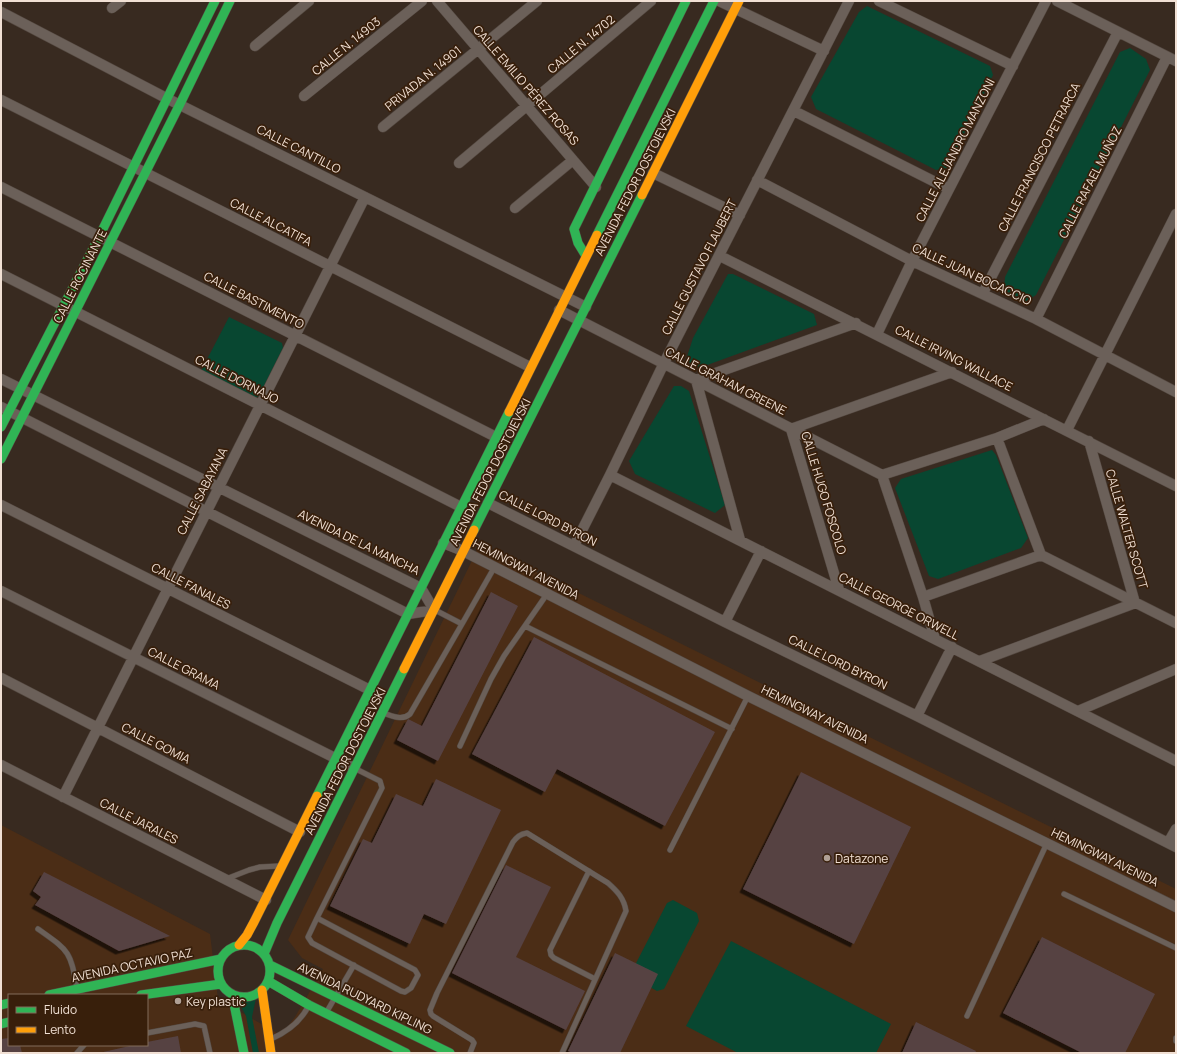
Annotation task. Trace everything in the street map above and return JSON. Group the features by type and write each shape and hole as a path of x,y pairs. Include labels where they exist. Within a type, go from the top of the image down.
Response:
{"main road":[{"name":"CALLE ROCINANTE","path":"1,426 5,408 21,389 62,305 99,237 168,99 215,1"},
{"name":"CALLE ROCINANTE","path":"1,459 180,104 230,1"},
{"path":"586,256 578,243 574,229 596,187 686,1"},
{"name":"AVENIDA FEDOR DOSTOIEVSKI","path":"239,945 251,928 266,900 530,367 714,1"},
{"name":"AVENIDA FEDOR DOSTOIEVSKI","path":"264,954 277,923 737,5"},
{"path":"239,945 246,945 253,946 264,954 270,965 270,973 268,981 262,990 248,997 240,997 226,990 221,984 218,975 218,967 221,959 227,952 239,945"},
{"name":"AVENIDA OCTAVIO PAZ","path":"54,994 221,959"},
{"name":"AVENIDA RUDYARD KIPLING","path":"270,965 450,1053"},
{"path":"268,981 309,1005 406,1053"},
{"path":"147,994 221,984"},
{"path":"262,990 271,1053"},
{"path":"232,994 244,1053"}],"street":[{"path":"112,8 121,1"},
{"path":"255,46 309,1"},
{"name":"CALLE N. 14903","path":"304,96 422,1"},
{"name":"CALLE EMILIO PÉREZ ROSAS","path":"437,1 596,187"},
{"name":"PRIVADA N. 14901","path":"384,127 538,1"},
{"name":"CALLE N. 14702","path":"459,163 651,1"},
{"path":"719,1 737,5 824,51"},
{"name":"CALLE GUSTAVO FLAUBERT","path":"574,546 664,363 849,1"},
{"path":"879,1 1013,66"},
{"name":"CALLE ALEJANDRO MANZONI","path":"877,334 912,261 1046,1"},
{"path":"1057,1 1172,59"},
{"name":"CALLE CANTILLO","path":"1,12 168,99 586,307"},
{"name":"CALLE FRANCISCO PETRARCA","path":"983,293 1118,32"},
{"name":"CALLE RAFAEL MUÑOZ","path":"1036,319 1172,59"},
{"name":"CALLE ALCATIFA","path":"1,100 530,367"},
{"path":"794,110 949,190"},
{"path":"515,208 573,160"},
{"path":"653,173 740,215"},
{"name":"CALLE JUAN BOCACCIO","path":"757,180 912,261 983,293 1036,319 1104,356 1175,390"},
{"name":"CALLE BASTIMENTO","path":"1,187 496,437"},
{"name":"CALLE SABAYANA","path":"63,797 365,197"},
{"path":"1067,430 1176,214"},
{"name":"CALLE IRVING WALLACE","path":"720,256 856,323 1176,486"},
{"name":"CALLE DORNAJO","path":"1,274 461,507"},
{"name":"CALLE GRAHAM GREENE","path":"559,310 882,475"},
{"path":"740,540 696,380 856,323"},
{"name":"CALLE HUGO FOSCOLO","path":"839,590 791,429 952,372"},
{"name":"AVENIDA DE LA MANCHA","path":"1,379 421,588 434,610"},
{"path":"5,408 408,614 434,610"},
{"path":"935,639 923,597 882,475 998,438 1044,418"},
{"path":"998,438 1042,555 1135,603 1176,622"},
{"name":"CALLE WALTER SCOTT","path":"980,661 1135,603 1089,441"},
{"name":"CALLE GEORGE ORWELL","path":"610,475 1176,761"},
{"name":"CALLE LORD BYRON","path":"488,503 917,716 1172,845"},
{"name":"CALLE FANALES","path":"1,506 370,690"},
{"name":"HEMINGWAY AVENIDA","path":"443,543 463,551 748,696 1176,907"},
{"path":"725,622 761,551"},
{"path":"923,597 1042,555"},
{"name":"CALLE GRAMA","path":"1,591 355,768"},
{"path":"917,716 952,647"},
{"path":"1078,711 1176,669"},
{"name":"CALLE GOMIA","path":"1,678 300,832"},
{"path":"1165,755 1176,752"},
{"name":"CALLE JARALES","path":"1,765 266,900"},
{"path":"1172,845 1176,828"}],"lane":[{"path":"382,713 401,718 410,714 494,568"},
{"path":"460,746 491,679 512,643 547,594"},
{"path":"434,610 462,624"},
{"path":"525,626 732,729"},
{"path":"670,850 748,696"},
{"path":"317,918 411,967 418,975 411,988 405,992 312,943 308,937 317,918 382,788 380,782 355,768"},
{"path":"470,1053 474,1043 472,1040 433,1016 430,1010 457,952 513,842 518,836 526,833 608,883 618,892 624,903 626,911 562,1053"},
{"path":"966,1016 1047,843"},
{"path":"226,879 260,867 282,866"},
{"path":"589,871 550,950 551,955 554,958 595,980"},
{"path":"1064,894 1176,948"},
{"path":"38,929 68,952 72,962 78,989"},
{"path":"326,1013 354,965"},
{"path":"268,1040 290,1029 301,1018 309,1005"},
{"path":"148,1033 200,1024 204,1026 206,1031 210,1053"}],"shaded area":[{"path":"480,544 1176,889 1176,1053 1,1053 1,825 210,934 218,999 277,1033 288,1026 295,1017 323,969 302,958 288,940"}],"green space":[{"path":"867,6 990,66 993,75 947,168 936,170 816,109 811,97 859,12"},
{"path":"1130,48 1146,59 1150,70 1036,295 1026,301 1004,290 1005,277 1120,52"},
{"path":"728,274 733,274 814,314 817,325 699,368 686,360 693,338"},
{"path":"229,317 282,343 283,348 259,396 254,398 201,371"},
{"path":"674,386 681,386 689,391 725,505 715,513 635,474 629,461"},
{"path":"992,450 996,455 1028,538 1021,548 938,579 929,576 895,488 901,479"},
{"path":"673,900 697,913 699,921 664,989 657,991 634,978 632,971 667,903"},
{"path":"731,941 891,1024 876,1053 738,1053 686,1026"},
{"path":"256,998 252,1017 259,1053 253,1053 246,1016 237,999 247,1001"}],"building":[{"path":"491,592 518,606 438,761 397,740 408,719 422,726"},
{"path":"534,637 715,732 665,826 557,769 545,792 472,754"},
{"name":"Datazone","path":"801,772 911,827 854,944 743,889"},
{"path":"436,779 501,810 446,924 424,914 410,944 330,906 363,839 372,843 396,794 423,806"},
{"path":"506,865 551,887 516,957 585,991 566,1030 452,973"},
{"path":"44,872 170,936 119,951 35,905 41,897 33,891"},
{"path":"1042,937 1155,994 1125,1053 1082,1053 1003,1013"},
{"path":"615,953 658,974 620,1053 573,1053 568,1051"},
{"path":"916,1022 976,1051 975,1053 902,1053"},
{"path":"178,1036 181,1053 99,1053 130,1046 148,1046 148,1042"},
{"path":"8,1038 8,1046 20,1046 22,1053 1,1053 1,1039"}],"traffic: fast":[{"path":"1,427 99,237 215,1"},
{"path":"1,459 180,104 230,1"},
{"path":"586,256 578,243 574,229 686,1"},
{"path":"597,235 714,1"},
{"path":"474,530 642,195"},
{"path":"317,796 509,412"},
{"path":"264,954 277,923 404,669"},
{"path":"244,945 258,949 266,957 270,971 266,985 258,993 244,997 230,993 222,985 218,971 222,957 230,949 244,945"},
{"path":"54,994 221,959"},
{"path":"270,965 450,1053"},
{"path":"268,981 309,1005 406,1053"},
{"path":"148,994 221,984"},
{"path":"232,994 244,1053"},
{"path":"1,1005 8,1003"},
{"path":"1,1024 8,1022"}],"traffic: slow":[{"path":"642,195 739,1"},
{"path":"509,412 597,235"},
{"path":"404,669 474,530"},
{"path":"239,945 247,935 254,922 317,796"},
{"path":"262,990 271,1053"}],"place":[{"name":"Datazone","path":"827,858"},
{"name":"Key plastic","path":"178,1001"}]}
